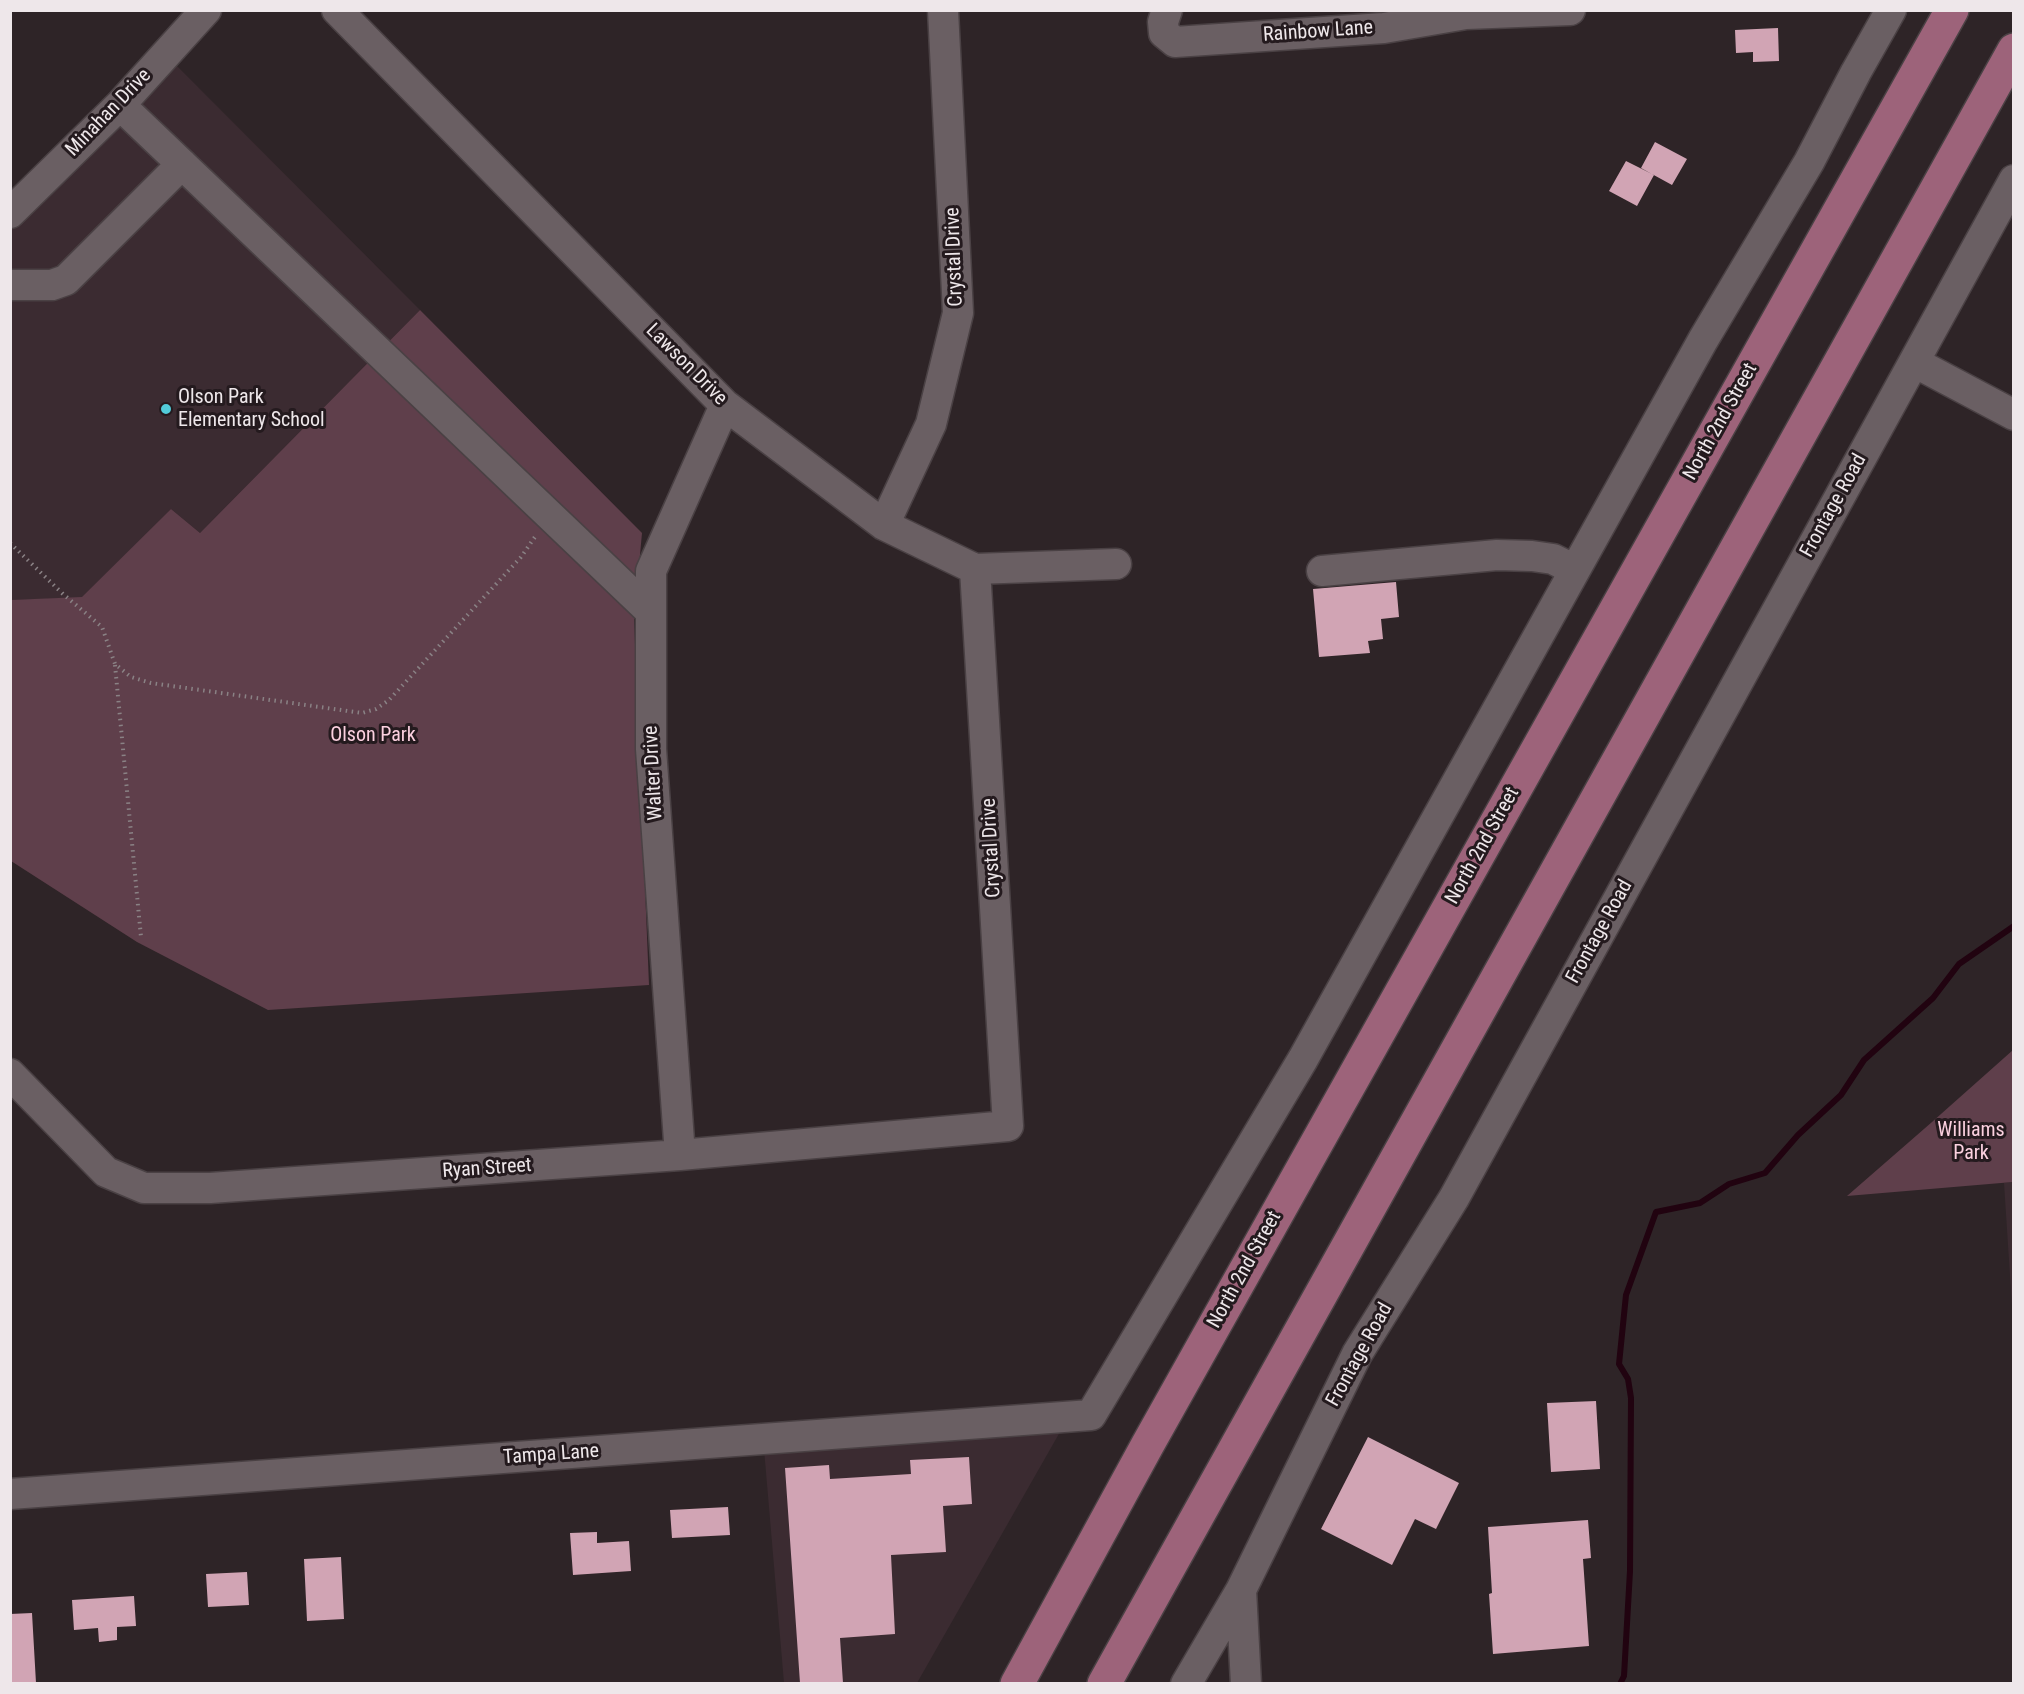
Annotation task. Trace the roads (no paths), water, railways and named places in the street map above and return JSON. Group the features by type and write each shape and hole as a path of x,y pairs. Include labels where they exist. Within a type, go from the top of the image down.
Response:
{"main road":[{"name":"North 2nd Street","path":"1017,1683 1154,1433 1952,10"},
{"path":"1104,1683 2013,50"}],"street":[{"name":"Minahan Drive","path":"10,213 120,105 206,10"},
{"name":"Lawson Drive","path":"338,10 725,405 884,525 975,569 1116,564"},
{"name":"Crystal Drive","path":"884,525 931,424 958,313 943,10"},
{"name":"Rainbow Lane","path":"1167,10 1163,22 1164,33 1174,42 1384,28 1466,14 1570,10"},
{"path":"1322,571 1497,555 1553,559 1575,570 1703,340 1809,162 1891,10"},
{"path":"120,105 651,612"},
{"path":"10,285 52,285 66,280 183,164"},
{"name":"Frontage Road","path":"1186,1683 1241,1590 1357,1354 1460,1187 2013,180"},
{"path":"1914,362 2013,415"},
{"name":"Walter Drive","path":"680,1155 651,749 651,571 725,405"},
{"name":"Crystal Drive","path":"975,569 1008,1126"},
{"name":"Tampa Lane","path":"10,1494 1091,1415 1303,1059 1575,570"},
{"name":"Ryan Street","path":"10,1074 106,1172 144,1188 210,1188 680,1155 1008,1126"},
{"path":"1241,1590 1246,1683"}],"waterway":[{"path":"1620,1684 1624,1676 1630,1571 1631,1398 1628,1379 1619,1364 1626,1295 1656,1212 1700,1203 1729,1184 1765,1173 1798,1135 1841,1095 1864,1060 1933,998 1959,964 2014,926"}],"place":[{"name":"Olson Park Elementary School","path":"166,409"}],"park label":[{"name":"Olson Park","path":"373,736"},
{"name":"Williams Park","path":"1971,1142"}]}
